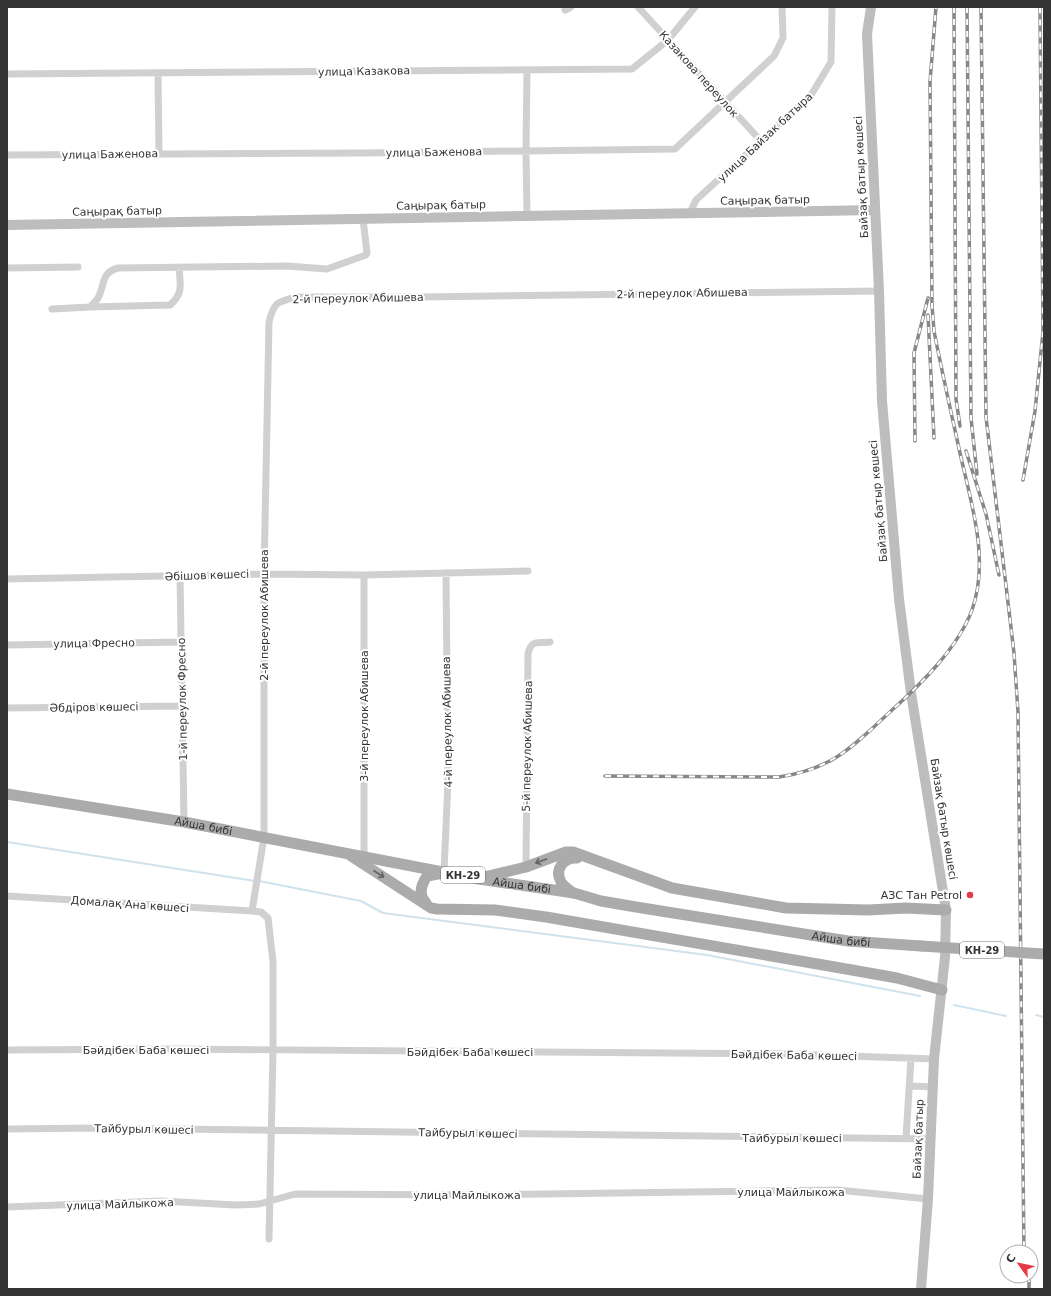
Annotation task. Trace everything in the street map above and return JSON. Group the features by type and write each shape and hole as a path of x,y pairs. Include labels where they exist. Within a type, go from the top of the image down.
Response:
{"main road":[{"name":"Айша бибі","path":"7,794 264,836 479,878 574,893 636,907 848,941 1044,954"},
{"path":"479,878 526,867 566,852 591,859 672,888 786,908 868,910 906,908 946,910"},
{"path":"346,853 431,908 454,910 468,908 495,910 546,917 860,971 897,978 942,990"},
{"path":"574,893 562,883 559,877 561,863 566,859 591,859"},
{"path":"431,908 422,899 421,894 423,882 427,876 448,872"}],"street":[{"name":"Казакова переулок","path":"638,7 761,141"},
{"name":"улица Казакова","path":"7,74 158,74 632,69 668,40 695,7"},
{"name":"улица Баженова","path":"7,155 364,153 674,148 774,56 783,38 782,7"},
{"name":"улица Байзак батыра","path":"690,213 696,200 811,96 831,62 832,7"},
{"name":"Байзақ батыр көшесі","path":"871,7 867,34 879,291 882,401 899,599 911,693 946,910 945,957 942,990"},
{"path":"527,70 526,150 528,216"},
{"path":"158,74 159,153"},
{"name":"Саңырақ батыр","path":"7,225 875,210"},
{"path":"90,307 98,297 106,274 111,270 179,267 288,266 327,269 366,255 363,219"},
{"path":"7,268 78,267"},
{"path":"52,309 170,305 180,292 179,267"},
{"name":"2-й переулок Абишева","path":"252,911 264,836 264,574 269,322 272,309 276,303 296,297 422,297 879,291"},
{"name":"Әбішов көшесі","path":"7,579 264,574 364,575 528,571"},
{"name":"4-й переулок Абишева","path":"446,573 448,872"},
{"name":"3-й переулок Абишева","path":"364,575 364,856"},
{"name":"1-й переулок Фресно","path":"180,576 184,822"},
{"name":"улица Фресно","path":"7,644 181,642"},
{"name":"5-й переулок Абишева","path":"526,867 528,654 530,647 534,643 550,642"},
{"name":"Әбдіров көшесі","path":"7,708 182,706"},
{"name":"Домалақ Ана көшесі","path":"7,896 252,911"},
{"path":"252,911 261,912 268,918 273,962 271,1200 269,1239"},
{"name":"Байзақ батыр","path":"921,1289 928,1199 932,1087 942,990"},
{"name":"Бәйдібек Баба көшесі","path":"7,1050 177,1049 273,1051 793,1054 934,1059"},
{"path":"906,1138 911,1058"},
{"path":"910,1086 932,1087"},
{"name":"Тайбурыл көшесі","path":"7,1129 95,1128 741,1138 929,1139"},
{"name":"улица Майлыкожа","path":"7,1207 161,1201 236,1206 260,1204 295,1194 477,1195 838,1190 928,1199"}],"waterway":[{"path":"7,842 255,881"},
{"path":"259,881 361,901 383,913 707,955 920,996"},
{"path":"954,1005 1006,1016"},
{"path":"1036,1015 1044,1017"}],"railway":[{"path":"605,776 779,777 814,768 828,762 853,745 902,701 926,678 948,652 966,624 972,610 977,591 979,571 977,531 934,331 932,305 930,82 936,7"},
{"path":"954,7 956,399 960,426"},
{"path":"967,7 971,418 977,474"},
{"path":"981,7 986,417 1014,653 1018,712 1024,1244"},
{"path":"1023,480 1035,411 1043,332 1040,7"},
{"path":"915,441 914,353 928,298"},
{"path":"928,315 934,438"},
{"path":"966,451 986,514 999,575"},
{"path":"1029,1284 1029,1289"}],"place":[{"name":"АЗС Тан Petrol","path":"970,895"}]}
